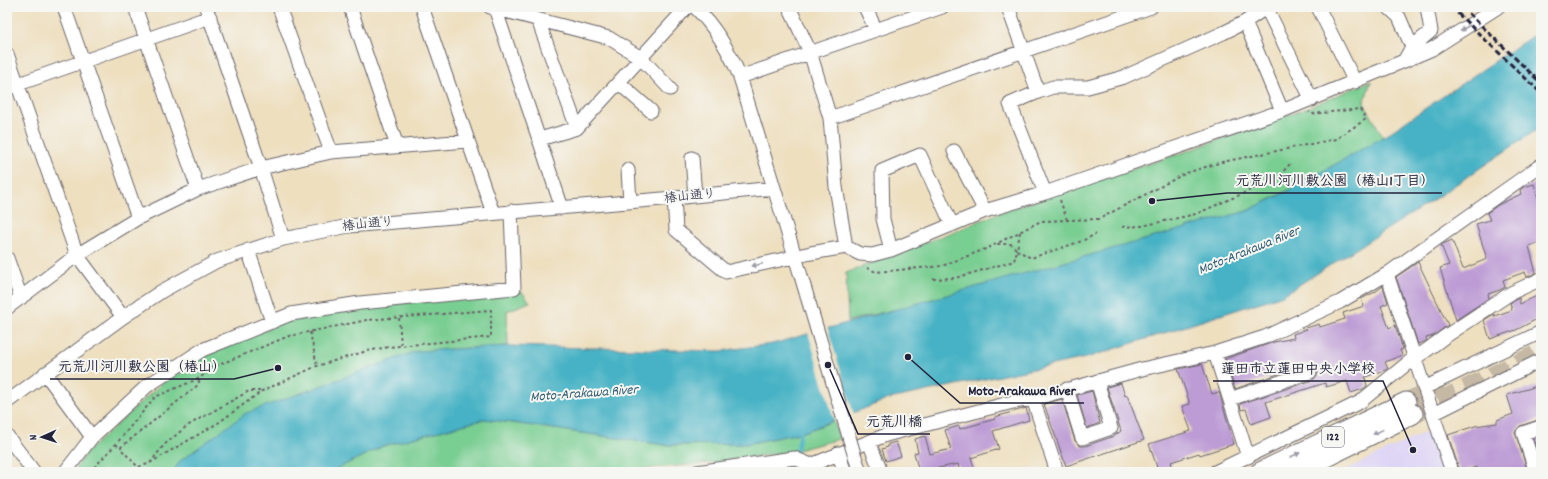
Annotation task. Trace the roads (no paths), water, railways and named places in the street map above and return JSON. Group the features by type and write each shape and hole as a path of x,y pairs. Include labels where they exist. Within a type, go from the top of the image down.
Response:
{"highway":[{"name":"122","path":"1260,472 1410,408 1296,472"}],"street":[{"path":"64,7 82,62 138,218"},
{"path":"134,7 198,188"},
{"path":"279,7 331,152"},
{"path":"350,7 397,146"},
{"path":"422,7 493,213"},
{"path":"540,139 577,128 687,7"},
{"path":"695,7 709,21 721,39 731,56 740,77 860,472"},
{"path":"789,7 810,52 830,118 836,187 846,247"},
{"path":"865,7 876,30"},
{"path":"1008,7 1038,92"},
{"path":"830,118 1151,7"},
{"path":"1050,191 1010,104 1053,87 1088,87 1124,77 1223,33 1245,22 1266,7 1310,105"},
{"path":"1318,7 1355,82"},
{"path":"1388,7 1399,17 1412,47"},
{"path":"1404,61 1412,47 1431,31 1428,7"},
{"path":"674,198 676,230 726,272 795,256 846,247 860,254 872,255 891,250 985,212 1282,112 1310,105 1355,82 1432,49 1498,7"},
{"path":"562,208 540,139 492,8 518,11 538,20 609,38 641,58 670,89"},
{"path":"740,77 938,8"},
{"path":"12,86 146,40 208,12 261,168 283,239"},
{"path":"538,20 577,128"},
{"path":"1245,22 1282,112"},
{"path":"7,54 12,86 77,255 123,317"},
{"path":"619,83 651,111"},
{"path":"7,308 77,255 138,218 198,188 261,168 331,152 467,141"},
{"path":"954,151 985,212"},
{"path":"891,250 883,219 882,171 920,155 952,225"},
{"path":"692,158 695,196"},
{"path":"697,472 794,458 808,469 838,453 870,442 886,434 1033,398 1142,369 1215,353 1265,337 1340,302 1387,274 1541,165"},
{"path":"628,170 630,202"},
{"name":"椿山通り","path":"7,402 123,317 162,291 217,261 283,239 349,226 774,188"},
{"path":"64,472 92,437 147,386 202,350 291,314 360,303 514,288 511,211"},
{"path":"248,250 272,322"},
{"path":"7,258 21,298"},
{"path":"1387,274 1452,472"},
{"path":"1216,472 1360,402 1408,362 1511,294 1541,279"},
{"path":"1424,388 1541,332"},
{"path":"1215,353 1248,457"},
{"path":"1433,414 1541,360"},
{"path":"1230,399 1310,372"},
{"path":"45,373 92,437"},
{"path":"1067,389 1082,438 1111,428 1097,381"},
{"path":"1033,398 1053,471"},
{"path":"1536,472 1523,433 1541,427"},
{"path":"7,436 34,472"},
{"path":"870,442 879,467 878,472"},
{"path":"838,453 845,472"}],"water":[{"path":"1541,30 1541,127 1427,204 1283,295 1086,358 889,399 804,432 746,444 665,445 485,419 383,446 330,472 173,472 180,461 246,413 417,351 508,346 720,351 772,344 1247,211 1292,189 1383,137"}],"waterway":[{"path":"796,455 801,430"},
{"path":"789,472 795,461"}],"tunnel":[{"path":"1413,414 1541,352"},
{"path":"1406,402 1443,385"}],"railway":[{"path":"1451,7 1541,93"},
{"path":"1462,7 1541,83"}],"place":[{"name":"元荒川河川敷公園（椿山1丁目）","path":"1152,201"},
{"name":"Moto-Arakawa River","path":"908,357"},
{"name":"元荒川橋","path":"828,365"},
{"name":"元荒川河川敷公園（椿山）","path":"278,368"},
{"name":"蓮田市立蓮田中央小学校","path":"1413,450"}]}
